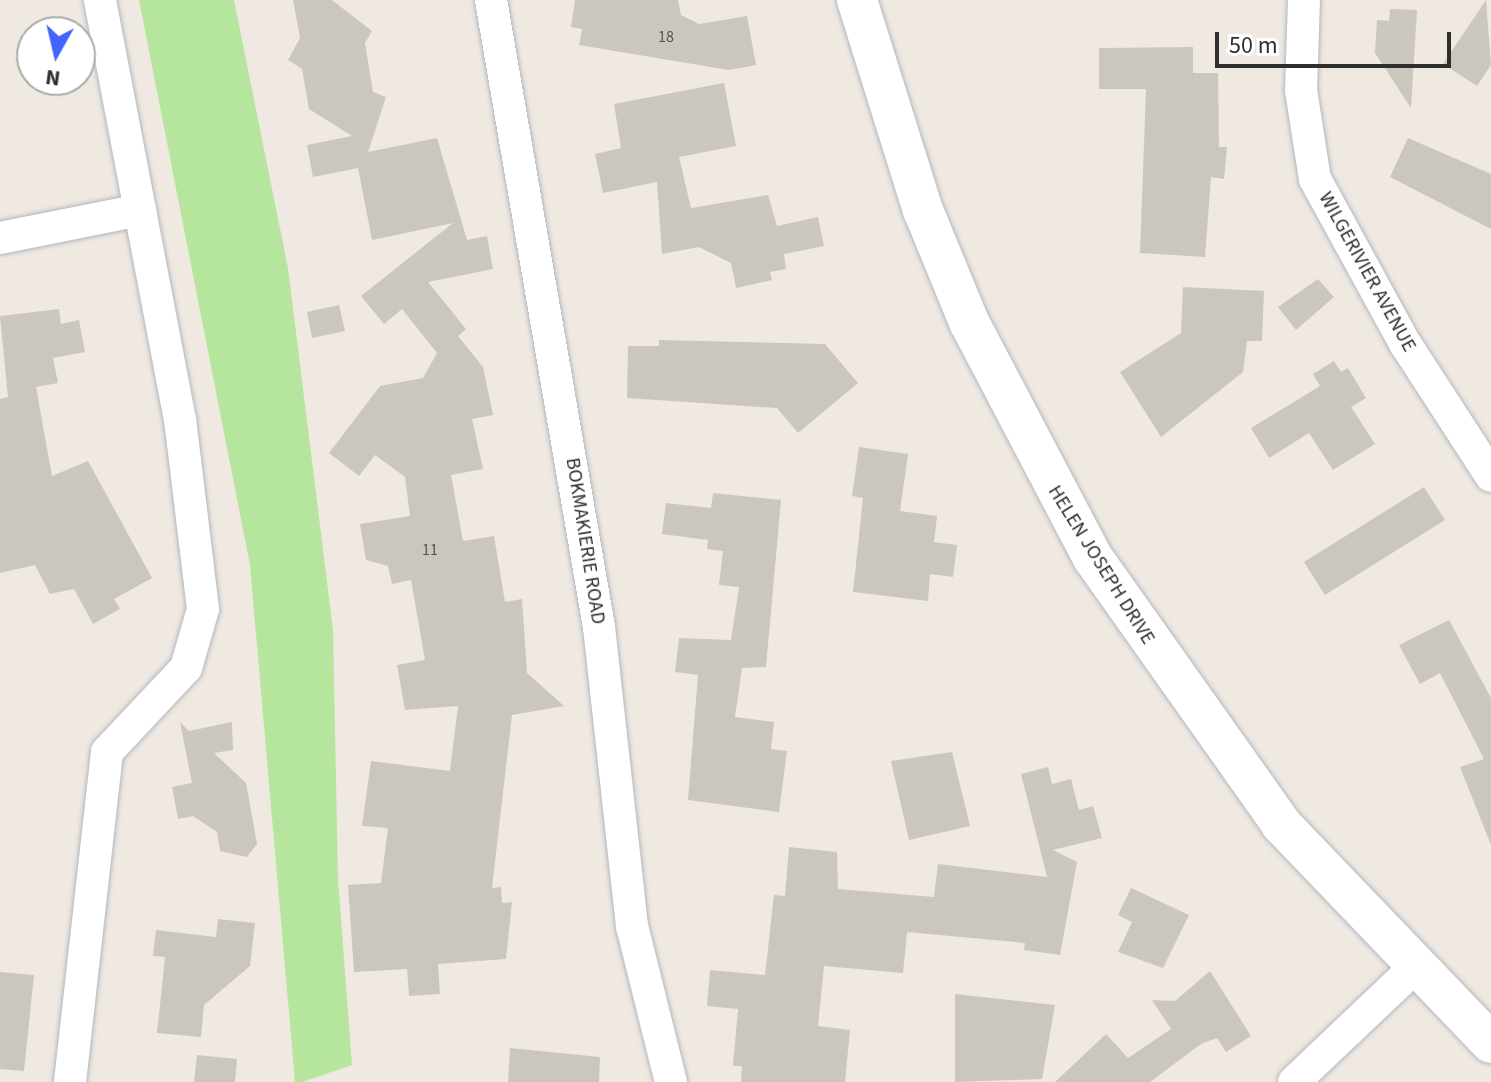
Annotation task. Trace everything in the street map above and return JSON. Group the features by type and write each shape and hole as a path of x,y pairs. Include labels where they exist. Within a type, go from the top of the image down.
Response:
{"street":[{"path":"70,1082 107,752 186,668 201,632 180,420 100,0"},
{"name":"BOKMAKIERIE ROAD","path":"491,0 599,627 632,926 671,1082"},
{"name":"HELEN JOSEPH DRIVE","path":"857,0 923,210 969,322 1093,558 1272,813 1413,969 1491,1043"},
{"name":"WILGERIVIER AVENUE","path":"1304,0 1301,90 1315,179 1406,345 1491,476"},
{"path":"0,238 140,210"},
{"path":"1294,1082 1413,969"}],"green space":[{"path":"139,0 234,0 288,268 333,630 338,879 352,1065 302,1082 295,1082 250,565"}],"building":[{"path":"293,0 332,0 372,31 365,43 373,92 386,97 368,152 437,138 467,240 487,236 493,269 428,282 466,329 458,336 483,367 493,415 472,419 483,469 451,475 463,541 494,536 505,602 522,599 527,673 564,706 512,715 492,888 501,887 502,903 512,902 506,959 438,964 440,994 409,996 407,969 354,972 348,885 381,883 388,828 362,826 371,761 450,771 458,706 405,710 397,665 425,660 411,580 392,584 388,566 366,560 360,524 410,516 405,477 375,455 359,476 329,453 380,386 423,378 437,353 402,309 384,324 361,296 453,223 372,240 358,168 313,177 307,145 352,136 309,109 302,69 288,60 300,38"},
{"path":"575,0 678,0 681,15 699,24 747,16 756,65 729,70 579,45 582,29 571,27"},
{"path":"1486,0 1491,65 1477,86 1443,64"},
{"path":"1390,9 1417,10 1411,108 1375,53 1377,20 1389,21"},
{"path":"1193,47 1193,73 1218,73 1219,147 1227,147 1224,179 1211,177 1205,257 1140,253 1146,89 1099,89 1099,48"},
{"path":"724,83 736,146 679,157 691,208 768,195 777,226 818,217 824,246 784,254 786,269 770,272 772,280 736,288 731,263 699,247 662,254 657,182 603,193 595,154 621,148 614,104"},
{"path":"1408,138 1491,174 1491,229 1390,177"},
{"path":"1318,279 1334,297 1296,330 1278,307"},
{"path":"1183,287 1264,291 1262,341 1247,341 1243,372 1161,437 1120,372 1181,333"},
{"path":"339,305 345,331 312,338 307,312"},
{"path":"59,309 61,324 79,320 85,352 53,358 58,383 36,387 52,476 88,461 152,578 114,599 120,609 93,624 74,589 50,594 35,565 0,573 0,399 8,397 0,316"},
{"path":"659,340 825,344 858,383 798,433 777,408 627,398 628,346 659,346"},
{"path":"1334,361 1341,372 1348,368 1366,398 1351,407 1375,444 1333,470 1309,433 1269,458 1251,428 1320,386 1313,374"},
{"path":"859,447 908,454 900,511 937,516 934,542 957,545 953,577 930,574 928,601 853,592 863,498 852,496"},
{"path":"1424,487 1445,520 1325,595 1304,562"},
{"path":"713,493 781,500 766,667 742,668 735,717 774,722 771,749 787,751 779,812 688,800 698,675 675,672 679,638 731,640 739,587 719,585 723,551 707,549 708,540 662,534 666,503 711,508"},
{"path":"1449,620 1491,698 1491,845 1460,767 1484,759 1440,673 1420,684 1399,645"},
{"path":"180,722 189,731 232,722 233,750 214,753 246,783 257,844 247,857 220,851 217,832 193,816 178,819 172,787 192,783"},
{"path":"952,752 970,826 909,840 891,761"},
{"path":"1048,767 1052,784 1071,779 1079,810 1093,806 1102,838 1053,850 1077,862 1060,955 1024,950 1025,943 907,932 903,973 824,966 818,1026 850,1030 845,1082 741,1082 742,1066 733,1066 738,1009 707,1006 710,970 765,975 774,895 785,896 789,847 837,852 838,889 934,897 938,864 1047,877 1021,774"},
{"path":"1131,888 1189,915 1163,968 1118,952 1132,922 1118,915"},
{"path":"218,919 255,923 250,966 204,1005 201,1037 157,1033 165,957 153,956 156,930 216,937"},
{"path":"1210,971 1251,1036 1226,1052 1217,1038 1201,1044 1150,1082 1055,1082 1106,1034 1128,1058 1171,1029 1152,1000 1175,1001"},
{"path":"0,972 34,975 24,1071 0,1069"},
{"path":"955,994 1055,1005 1042,1079 955,1082"},
{"path":"510,1048 600,1057 599,1082 508,1082"},
{"path":"197,1055 237,1059 235,1082 194,1082"}]}
